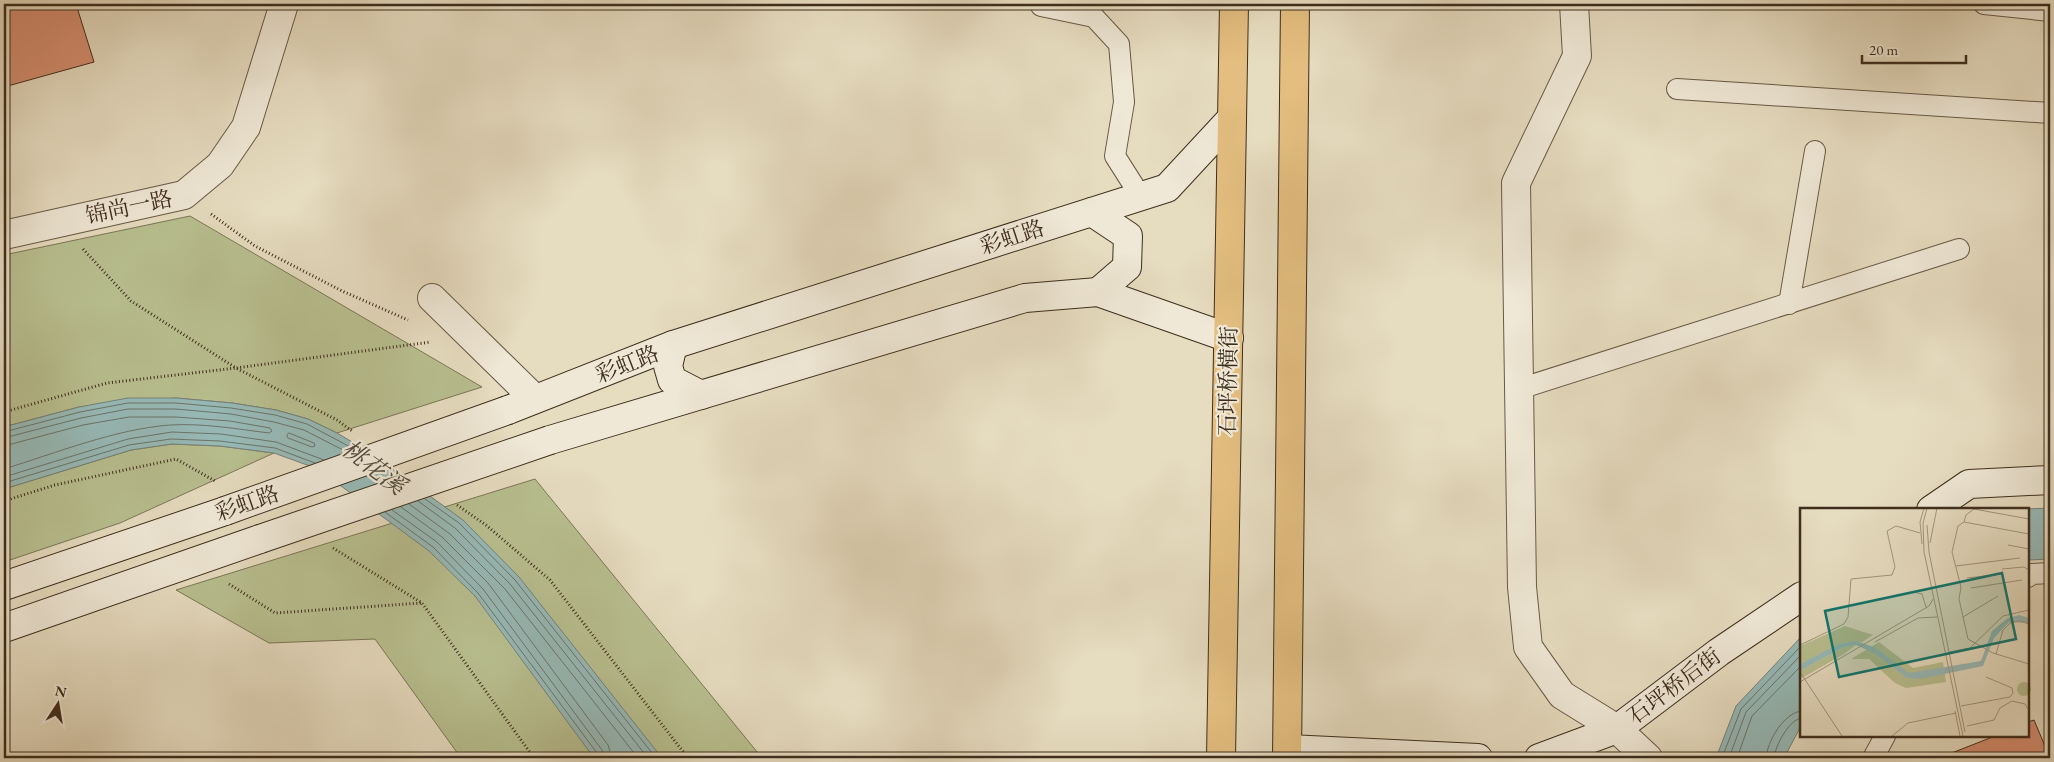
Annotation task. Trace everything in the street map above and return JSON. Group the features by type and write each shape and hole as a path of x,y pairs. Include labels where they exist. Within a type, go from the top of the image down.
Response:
{"main road":[{"name":"锦尚一路","path":"4,235 184,195 220,165 246,127 284,4"},
{"name":"石坪桥横街","path":"1221,758 1234,4"},
{"path":"1295,4 1288,754 1478,758"},
{"path":"1574,4 1577,56 1516,183 1522,586 1528,646 1562,695 1632,743"},
{"name":"彩虹路","path":"4,586 225,511 508,410 674,346 1167,188 1231,119"},
{"path":"1092,212 1128,236 1128,267 1098,292"},
{"name":"彩虹路","path":"4,628 550,440 1025,298 1098,292 1229,338"},
{"path":"432,298 535,399"},
{"path":"674,346 668,366 672,380 701,396"},
{"path":"1934,508 1969,484 2050,480"},
{"name":"石坪桥后街","path":"1538,758 1632,743 1719,652 1800,597"}],"lane":[{"path":"1984,4 2050,11"},
{"path":"1041,6 1094,17 1119,44 1124,102 1115,156 1141,197"},
{"path":"1677,89 2050,113 2050,107"},
{"path":"1789,304 1814,151"},
{"path":"1519,389 1959,249"},
{"path":"2029,576 2032,574 2050,573"},
{"path":"1873,758 1884,737"}],"path":[{"path":"184,195 255,246 342,291 409,320"},
{"path":"58,222 131,301 236,368 471,337"},
{"path":"195,562 275,613 422,603"}],"green space":[{"path":"190,216 482,387 337,433 308,419 276,410 232,403 176,398 79,407 4,427 4,255"},
{"path":"172,444 220,446 274,453 120,523 4,562 4,489 131,450"},
{"path":"535,479 762,758 461,758 375,639 269,643 176,590"}],"water":[{"name":"桃花溪","path":"128,398 176,398 232,403 276,410 308,419 369,452 463,520 519,577 662,758 594,758 475,596 429,551 318,469 274,453 220,446 172,444 131,450 4,489 4,427 79,407"},
{"path":"2050,508 2050,559 2029,560 2029,509"},
{"path":"1800,638 1800,728 1784,758 1716,758 1736,706"}],"building":[{"path":"4,4 76,4 94,62 4,87"},
{"path":"2034,720 2050,758 1939,758 1992,737 2029,737 2029,722"}]}
